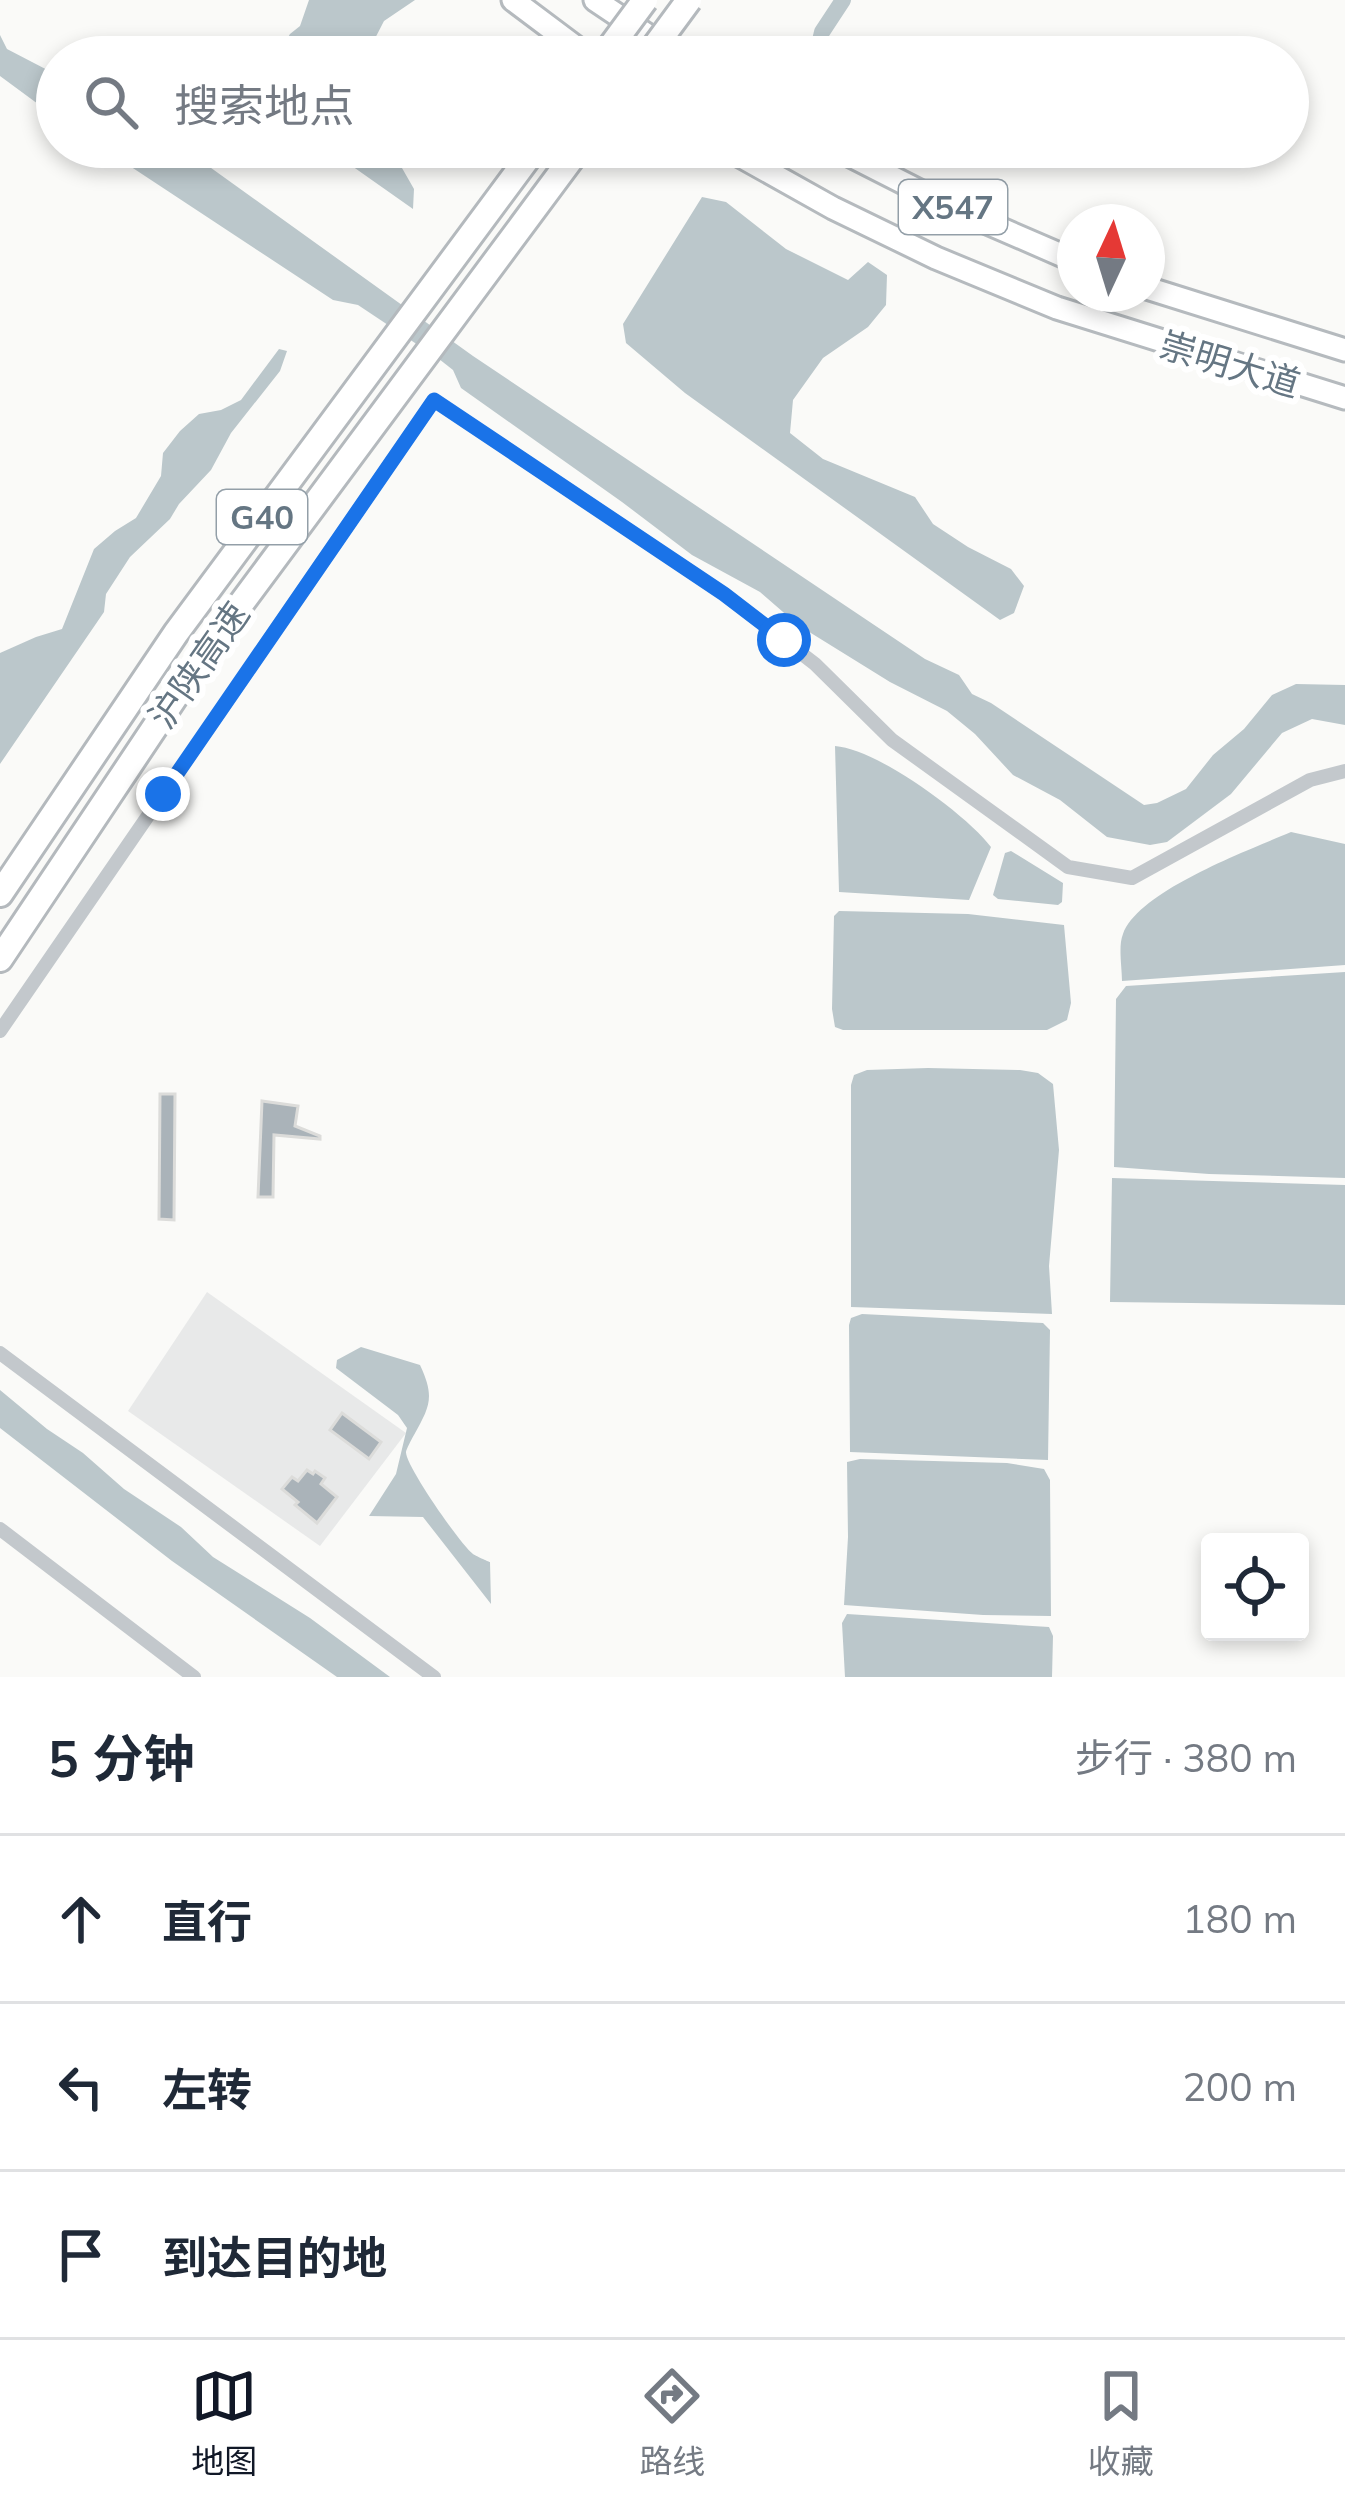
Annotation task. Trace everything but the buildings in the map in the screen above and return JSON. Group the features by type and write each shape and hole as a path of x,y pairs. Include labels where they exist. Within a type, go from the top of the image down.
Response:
{"highway":[{"path":"618,36 645,0"},
{"path":"662,36 689,0"},
{"name":"沪陕高速","path":"0,894 176,633 520,168"},
{"name":"沪陕高速","path":"0,959 203,655 564,168"}],"main road":[{"path":"513,0 561,36"},
{"path":"595,0 649,36"},
{"name":"崇明大道","path":"762,168 936,258 1057,308 1345,398"},
{"name":"X547","path":"874,168 1057,253"},
{"name":"崇明大道","path":"1165,294 1345,350"}],"street":[{"path":"0,1031 434,400 724,594 815,664 892,740 1068,867 1132,878 1310,780 1345,771"},
{"path":"0,1353 434,1677"},
{"path":"0,1529 194,1677"}],"shaded area":[{"path":"309,0 415,0 384,21 376,36 289,36 300,26"},
{"path":"0,35 7,49 36,64 36,103 0,76"},
{"path":"133,168 211,168 473,356 925,659 959,675 972,694 1144,805 1186,789 1272,695 1296,684 1345,685 1345,725 1312,719 1282,733 1231,794 1167,842 1150,845 1107,837 1060,800 1013,775 947,711 890,682 798,625 760,592 692,555 461,388 453,370 439,359 358,305 333,300"},
{"path":"355,168 402,168 414,189 413,209"},
{"path":"702,197 726,202 786,249 848,280 868,262 887,275 886,305 868,327 823,358 793,400 790,433 823,459 915,497 933,524 1011,569 1024,586 1014,613 1000,620 685,393 626,343 623,324"},
{"path":"279,349 287,351 280,371 231,433 211,470 130,557 106,594 104,612 0,764 0,653 62,629 94,549 136,518 161,476 163,453 180,431 199,414 241,400"},
{"path":"835,746 874,758 896,771 979,833 991,847 969,900 839,892"},
{"path":"1291,832 1345,844 1345,965 1122,981 1123,934 1150,902 1223,861"},
{"path":"1011,851 1063,883 1062,902 993,895 1005,853"},
{"path":"839,911 968,914 1064,925 1071,1003 1067,1020 1047,1030 835,1027 834,916"},
{"path":"1345,972 1345,1178 1114,1167 1116,999 1126,986"},
{"path":"867,1070 1020,1070 1038,1073 1053,1084 1059,1150 1049,1266 1052,1314 851,1307 854,1075"},
{"path":"1112,1178 1345,1185 1345,1305 1110,1302"},
{"path":"207,1292 406,1433 320,1546 128,1411"},
{"path":"862,1314 1043,1323 1050,1330 1048,1460 850,1452 849,1325 851,1318"},
{"path":"361,1347 420,1365 429,1401 406,1451 408,1460 457,1536 473,1554 490,1562 491,1604 423,1517 369,1516 396,1474 407,1428 398,1415 336,1368 337,1360"},
{"path":"0,1390 124,1489 181,1527 213,1557 310,1618 390,1677 337,1677 172,1561 0,1428"},
{"path":"847,1462 1007,1463 1044,1469 1050,1480 1051,1616 844,1605"},
{"path":"847,1614 1049,1627 1052,1677 845,1677 842,1623"}],"waterway":[{"path":"821,36 843,0"}],"route":[{"path":"163,794 434,400 724,594 784,640"}]}
